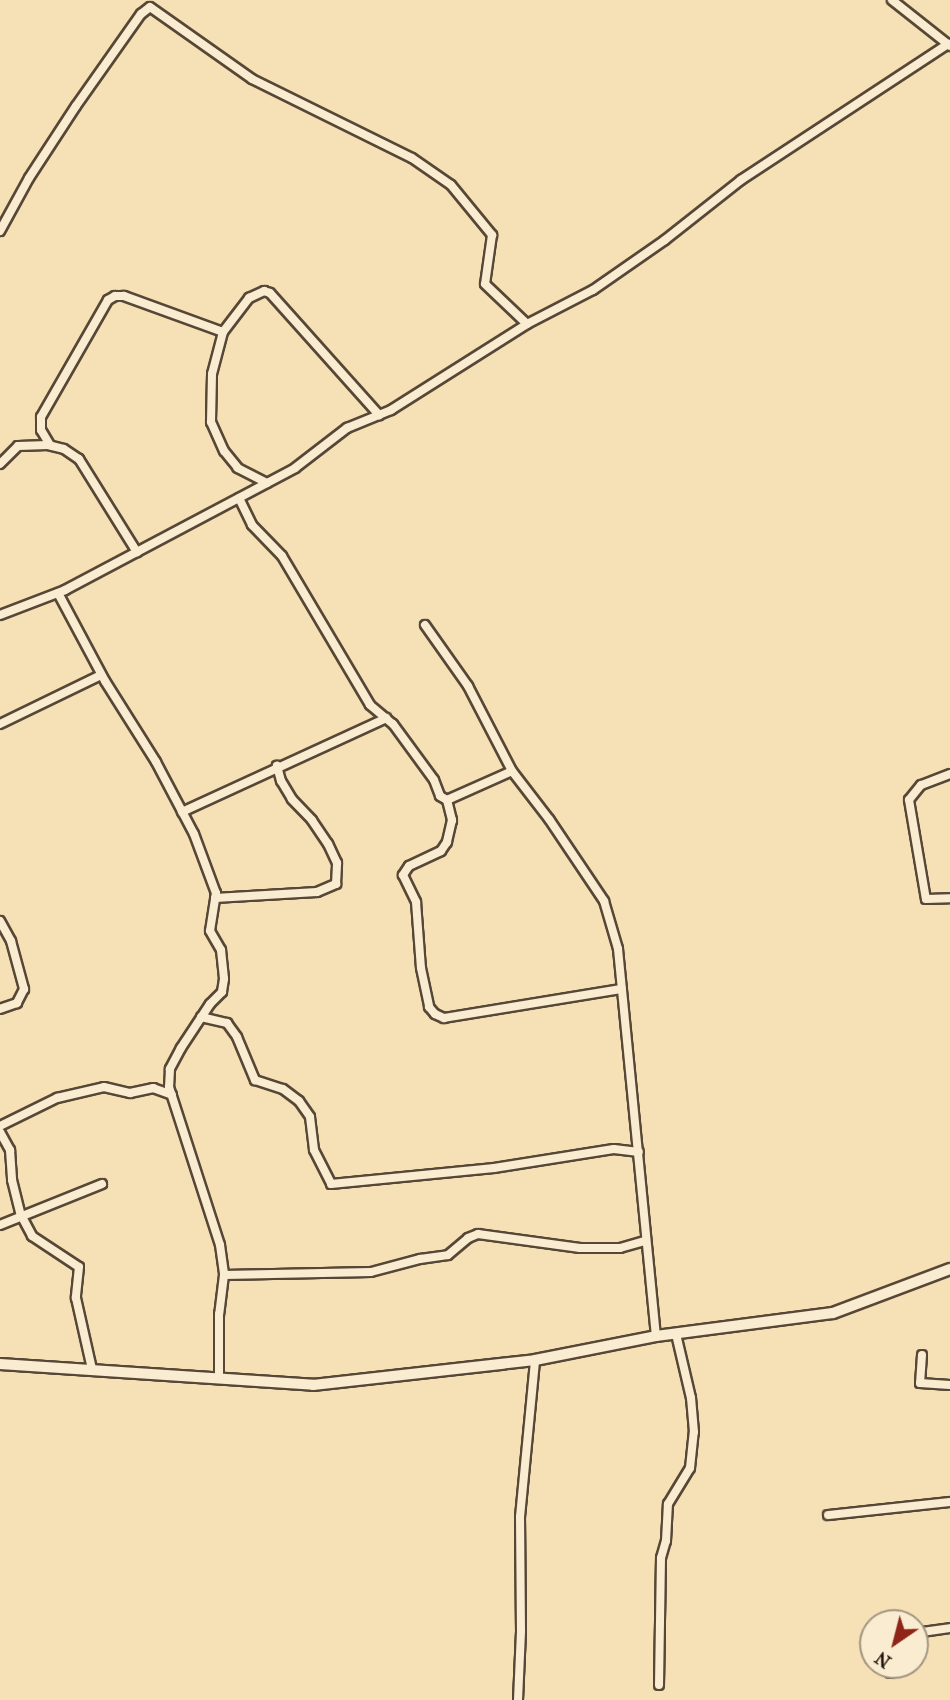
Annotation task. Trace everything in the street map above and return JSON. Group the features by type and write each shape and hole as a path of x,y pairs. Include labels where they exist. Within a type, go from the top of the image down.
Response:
{"street":[{"path":"0,615 58,593 295,468 347,428 379,415 454,373 527,324 593,290 665,240 741,180 949,45 892,0"},
{"path":"0,231 29,178 76,106 141,14 150,7 252,79 412,158 450,185 492,235 485,284 527,324"},
{"path":"267,483 238,468 224,451 211,422 212,374 223,332 248,298 264,291 270,293 379,415"},
{"path":"50,445 41,430 40,417 108,300 115,296 124,296 223,332"},
{"path":"2,460 18,446 50,445 64,449 79,459 138,552"},
{"path":"0,448 2,460"},
{"path":"239,498 252,525 282,556 370,705 386,718 434,780 440,796 447,800 452,820 447,842 441,851 409,866 403,875 416,902 421,968 429,1007 444,1018 622,989"},
{"path":"58,593 101,675 156,762 210,872 215,898 210,931 221,950 225,979 222,992 201,1017 170,1069 172,1096 220,1245 223,1275 219,1377"},
{"path":"425,625 468,686 512,771 549,819 604,901 618,949 656,1336"},
{"path":"0,724 101,675"},
{"path":"182,812 238,789 277,765 347,738 386,718"},
{"path":"215,898 317,891 336,884 337,863 328,844 312,820 292,799 281,781 277,765"},
{"path":"447,800 512,771"},
{"path":"950,774 921,785 909,800 926,899 950,898"},
{"path":"0,921 11,941 24,989 17,1003 0,1009"},
{"path":"201,1017 227,1023 237,1037 255,1080 283,1089 299,1101 310,1117 314,1150 331,1184 494,1168 614,1149 639,1152"},
{"path":"92,1369 76,1298 79,1266 32,1236 21,1215 12,1180 10,1150 0,1129 57,1098 104,1087 130,1093 153,1088 172,1096"},
{"path":"0,1225 102,1184"},
{"path":"223,1275 371,1272 413,1260 448,1255 468,1238 478,1234 580,1248 620,1248 645,1241"},
{"path":"0,1364 313,1385 535,1360 656,1336 833,1313 950,1269"},
{"path":"659,1685 661,1558 666,1541 668,1504 690,1468 694,1432 691,1398 676,1334"},
{"path":"922,1355 919,1382 950,1385"},
{"path":"518,1700 521,1632 520,1517 535,1360"},
{"path":"828,1515 950,1503"},
{"path":"929,1631 950,1628"}]}
